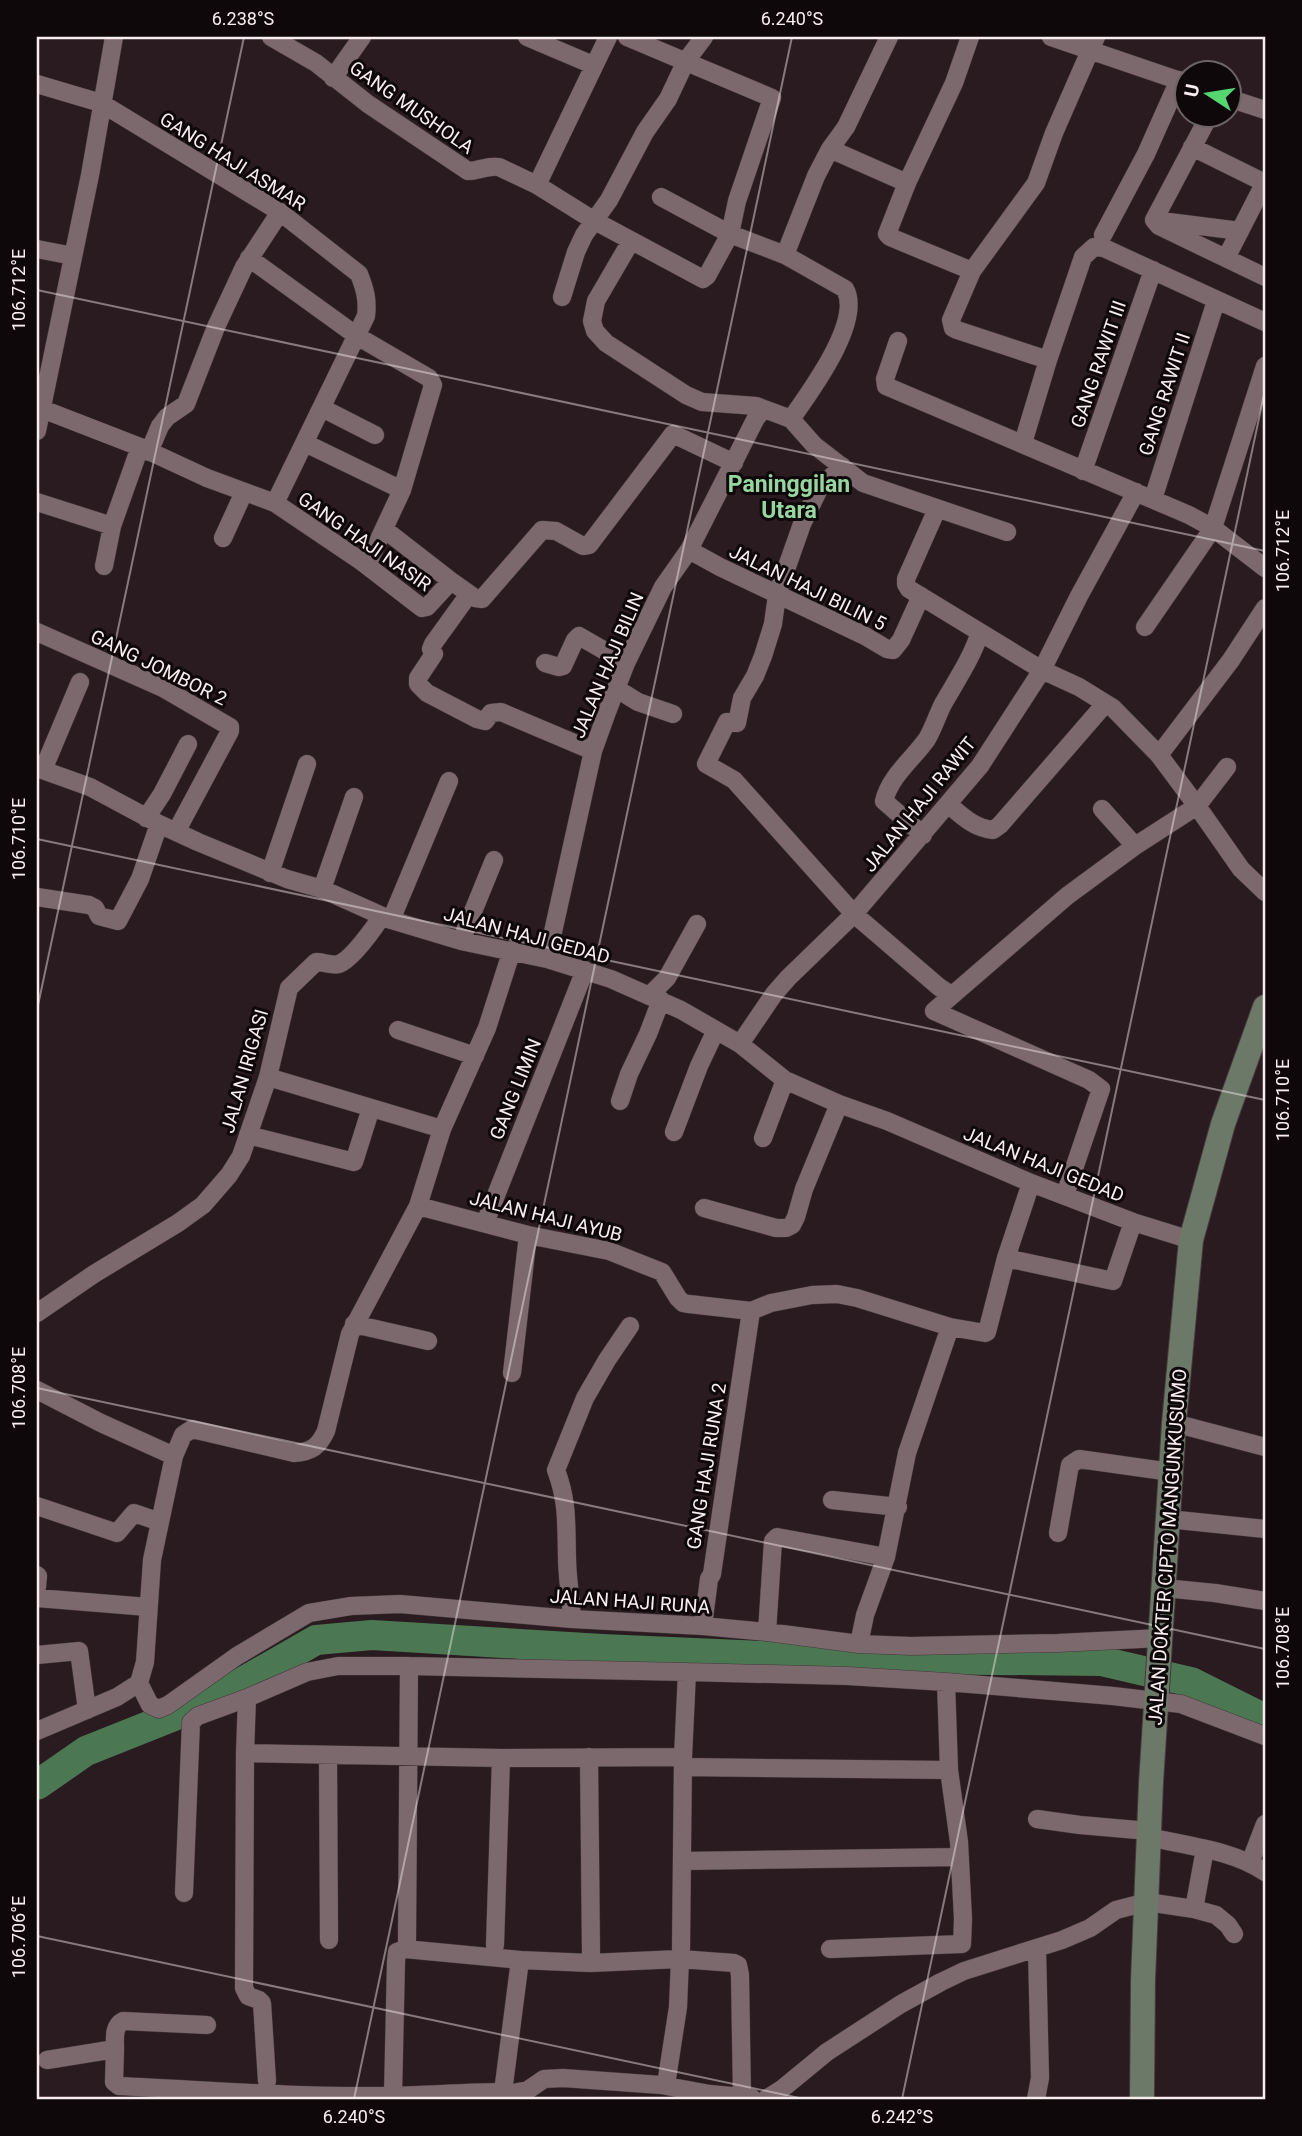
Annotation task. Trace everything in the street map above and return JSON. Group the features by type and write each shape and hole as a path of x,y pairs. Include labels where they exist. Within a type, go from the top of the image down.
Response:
{"main road":[{"name":"JALAN DOKTER CIPTO MANGUNKUSUMO","path":"1142,2099 1143,1980 1157,1692 1174,1423 1191,1240 1223,1124 1265,1007"}],"street":[{"path":"37,431 42,410 43,369 73,256 114,37"},
{"name":"GANG MUSHOLA","path":"271,37 316,63 368,104 468,171 499,167 537,185 593,220 703,279 730,234"},
{"path":"332,78 362,37"},
{"path":"527,37 593,65"},
{"path":"537,185 608,37"},
{"path":"627,37 772,98 737,201 730,234"},
{"path":"562,297 576,252 593,220 609,200 645,132 668,99 686,61 704,37"},
{"path":"785,256 816,176 830,149 846,127 889,37"},
{"path":"970,37 954,83 906,183 887,234 972,271"},
{"path":"1051,37 1092,43 1172,76"},
{"path":"1048,360 953,328 951,320 972,271 1036,183 1092,43"},
{"name":"GANG HAJI ASMAR","path":"37,84 101,103 280,212 359,274 368,304 366,316 275,503"},
{"path":"1103,236 1172,103"},
{"path":"1242,103 1265,110"},
{"path":"1154,220 1201,130"},
{"path":"1192,147 1265,183 1226,258"},
{"path":"830,149 906,183"},
{"path":"661,197 730,234 785,256 845,289 849,296 848,318 827,368 791,419"},
{"path":"104,566 112,526 144,450 167,417 186,404 216,327 249,258 280,212"},
{"path":"1154,220 1240,231"},
{"path":"1154,220 1159,226 1265,277"},
{"path":"631,241 596,301 592,321 595,331 606,343 686,395 702,402 750,405 775,411 791,419 814,445 863,483 1007,532"},
{"path":"1023,443 1083,257 1094,247 1104,248 1265,322"},
{"path":"37,249 73,256"},
{"path":"249,258 357,337 429,378 433,385 402,490 367,565"},
{"name":"GANG RAWIT III","path":"1083,471 1153,271"},
{"name":"GANG RAWIT II","path":"1153,499 1216,301"},
{"path":"898,341 885,379 886,386 1189,515 1213,528 1265,568"},
{"path":"1145,626 1213,528 1265,366"},
{"path":"322,408 375,435"},
{"name":"GANG HAJI NASIR","path":"42,410 275,503 367,565 422,608 427,607 451,581 470,594"},
{"name":"JALAN HAJI BILIN","path":"547,959 593,751 626,663 663,587 689,550 756,418 763,410"},
{"path":"593,751 501,712 491,713 485,720 477,719 427,693 418,684 418,678 434,654 431,649 433,644 470,594 478,600 482,599 541,530 556,531 583,546 589,545 674,434 734,463"},
{"path":"305,443 402,490"},
{"path":"842,466 819,489 803,524 777,594 773,624 763,656 743,698 737,723 727,722 706,764 734,779 853,914 951,995"},
{"path":"223,538 244,492"},
{"name":"JALAN HAJI RAWIT","path":"740,1044 774,994 853,914 980,766 1042,670 1136,492"},
{"path":"37,502 112,526"},
{"path":"937,509 906,579 909,589 1042,670 1079,687 1113,708 1159,755 1241,869 1265,892"},
{"path":"384,529 451,581"},
{"name":"JALAN HAJI BILIN 5","path":"689,550 887,649 893,650 901,640 921,596"},
{"path":"1159,755 1231,660 1265,608"},
{"name":"GANG JOMBOR 2","path":"37,632 163,688 230,727 176,832"},
{"path":"923,835 884,801 937,722 941,707 965,667 980,632"},
{"path":"545,663 563,666 579,636 626,663"},
{"path":"40,769 80,682"},
{"path":"617,689 638,702 673,714"},
{"path":"947,804 970,823 993,831 1105,704"},
{"path":"37,897 89,905 95,908 99,916 118,921 140,879 152,821 162,794 188,744"},
{"path":"270,873 307,764"},
{"path":"1065,1195 1101,1089 1089,1080 934,1012 1067,896 1135,846 1197,806 1227,768"},
{"name":"JALAN HAJI GEDAD","path":"40,769 90,787 152,821 270,873 322,889 387,918 461,940 547,959 611,979 655,998 716,1030 740,1044 785,1080 1031,1183 1133,1222 1191,1240"},
{"name":"JALAN IRIGASI","path":"37,1314 94,1274 203,1205 229,1175 241,1156 268,1077 289,988 314,963 320,961 336,965 342,962 387,918 449,782"},
{"path":"322,889 354,797"},
{"path":"1102,810 1135,846"},
{"path":"461,940 494,860"},
{"path":"620,1101 629,1073 648,1034 655,998 696,924"},
{"path":"37,1731 117,1696 139,1683 145,1662 152,1560 174,1456 183,1435 192,1429 294,1453 315,1448 326,1431 354,1324 418,1206 442,1129 487,1028 512,950"},
{"name":"GANG LIMIN","path":"485,1223 585,971"},
{"path":"398,1030 475,1056"},
{"path":"674,1132 716,1030"},
{"path":"268,1077 442,1129"},
{"path":"763,1138 785,1080"},
{"path":"704,1208 767,1226 786,1228 792,1224 839,1104"},
{"path":"248,1135 354,1162 372,1108"},
{"name":"JALAN HAJI AYUB","path":"418,1206 528,1235 610,1251 658,1270 683,1303 751,1311 771,1303 837,1294 950,1327 987,1332 1006,1258 1031,1183"},
{"path":"1006,1258 1113,1281 1133,1222"},
{"path":"512,1373 528,1235"},
{"name":"GANG HAJI RUNA 2","path":"703,1626 751,1311"},
{"path":"354,1324 428,1341"},
{"path":"572,1619 567,1559 568,1518 562,1485 556,1470 585,1398 630,1326"},
{"path":"859,1644 865,1615 886,1557 907,1453 950,1327"},
{"path":"37,1390 174,1456"},
{"path":"1174,1423 1265,1447"},
{"path":"1058,1533 1070,1465 1075,1461 1086,1458 1171,1472"},
{"path":"832,1500 898,1507"},
{"path":"37,1506 117,1533 134,1513 160,1522"},
{"path":"1168,1519 1265,1528"},
{"path":"766,1632 773,1541 776,1537 886,1557"},
{"path":"37,1575 37,1587"},
{"path":"1164,1588 1265,1601"},
{"path":"37,1598 148,1607"},
{"name":"JALAN HAJI RUNA","path":"139,1683 150,1705 159,1709 237,1656 309,1613 351,1606 400,1604 572,1619 703,1626 859,1644 911,1646 1045,1643 1160,1648"},
{"path":"37,1655 79,1651 87,1710"},
{"path":"184,1893 191,1722 198,1716 288,1679 323,1668 409,1666 687,1671 848,1676 1157,1692 1265,1736"},
{"path":"407,1941 409,1666"},
{"path":"666,2085 678,2007 681,1954 687,1671"},
{"path":"830,1949 961,1945 963,1942 960,1857 949,1770 946,1682"},
{"path":"247,1698 244,1988 248,1996 262,2003 267,2081"},
{"path":"245,1753 589,1757 949,1770"},
{"path":"328,1756 329,1940"},
{"path":"589,1757 591,1953"},
{"path":"495,1945 501,1758"},
{"path":"1037,1819 1149,1834 1258,1867 1265,1824"},
{"path":"1194,1909 1205,1849"},
{"path":"683,1861 960,1857"},
{"path":"766,2099 827,2052 931,1988 964,1971 1090,1928 1116,1910 1147,1902 1194,1909 1216,1915 1234,1934"},
{"path":"1036,2099 1040,2078 1037,1948"},
{"path":"207,2025 123,2021 116,2028 114,2082 119,2086 393,2096 513,2093 528,2090 544,2079 564,2078 666,2085 710,2097 751,2098 738,1965 681,1954 590,1963 520,1960 405,1949 397,1952 393,2096"},
{"path":"503,2092 520,1960"},
{"path":"47,2060 115,2049"}],"waterway":[{"path":"37,1785 86,1751 204,1704 316,1640 372,1635 810,1658 1101,1661 1191,1682 1265,1719"}],"district":[{"name":"Paninggilan Utara","path":"789,497"}]}
